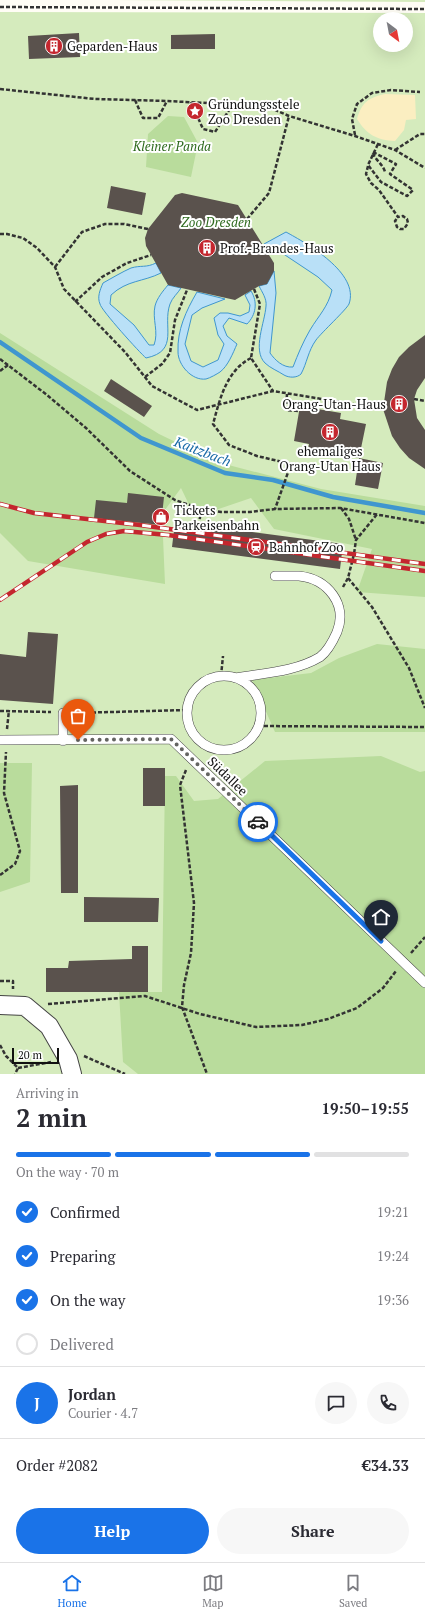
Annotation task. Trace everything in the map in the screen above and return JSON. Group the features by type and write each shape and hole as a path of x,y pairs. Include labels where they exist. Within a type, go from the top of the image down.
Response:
{"street":[{"path":"0,1005 25,1006 49,1026 68,1058 72,1074"}],"lane":[{"path":"235,678 302,666 321,656 331,645 339,626 340,609 336,598 328,588 301,576 275,576"},
{"path":"222,676 235,678 245,683 254,692 259,702 261,714 258,726 253,736 245,744 223,750 212,748 202,743 195,737 190,729 186,710 190,697 198,686 209,679 222,676"},
{"path":"63,713 63,741"},
{"name":"Südallee","path":"3,740 63,741 171,739 425,982"},
{"path":"191,758 202,743"}],"path":[{"path":"0,7 425,9"},
{"path":"0,88 94,100 167,101 266,106 290,116 394,150 425,168"},
{"path":"355,136 352,119 357,104 372,93 391,90 420,92"},
{"path":"134,100 143,118 158,118 167,101"},
{"path":"191,102 203,129 214,132 233,104"},
{"path":"247,219 269,193 290,116"},
{"path":"394,150 420,134 425,134"},
{"path":"378,144 373,152 366,174 371,184 379,190 398,217"},
{"path":"368,165 381,182 407,196 413,190 390,174 396,164 373,152"},
{"path":"373,152 375,158 383,165 385,172"},
{"path":"403,216 406,219 408,223 404,229 397,227 395,221 398,217 403,216"},
{"path":"54,267 82,232 105,224 124,224 148,230"},
{"path":"0,234 23,238 37,248 54,267 64,289 125,352 152,386 197,410 273,391 383,410"},
{"path":"75,302 102,277 127,263 151,255"},
{"path":"254,289 260,304 251,358 273,391"},
{"path":"145,377 162,364 170,353 175,320 187,290"},
{"path":"251,358 241,363 227,382 218,405 213,424 229,445 257,456 291,464 275,509"},
{"path":"0,359 47,395 86,428 130,471 175,500 221,512 340,508 378,513 425,523"},
{"path":"0,371 8,365"},
{"path":"286,394 286,410 299,411"},
{"path":"414,399 425,400"},
{"path":"199,525 201,508"},
{"path":"336,598 348,578 356,540 349,519 340,508"},
{"path":"356,540 378,513"},
{"path":"348,578 372,607 410,668 425,708"},
{"path":"222,676 223,656"},
{"path":"0,710 63,713 186,710"},
{"path":"0,875 15,864 20,851 4,793 3,740 9,710"},
{"path":"258,726 425,727"},
{"path":"191,758 180,785 194,903 191,954 184,985 182,1007 207,1074"},
{"path":"25,1006 145,996 200,1014 256,1027 302,1025 328,1019 357,1008 383,988 425,937"},
{"path":"0,1045 6,1056 18,1068 15,1074"}],"green space":[{"path":"114,0 425,0 425,2"},
{"name":"Zoo Dresden","path":"0,12 373,13 373,52 413,52 413,13 425,13 425,1074 0,1074"},
{"name":"Kleiner Panda","path":"168,116 184,117 198,143 191,177 146,167 148,134"},
{"path":"0,333 159,434 217,462 321,489 425,506 425,597 357,592 372,549 274,529 251,498 195,517 181,488 162,514 165,584 28,561 0,533"},
{"path":"377,644 425,649 425,732 275,732 252,680 311,673 339,658"},
{"path":"381,756 420,772 425,771 425,1074 138,1074 123,1062 119,992 162,992 165,776 176,776 194,801 218,799 265,761"},
{"path":"0,763 32,763 30,882 0,892"}],"sand":[{"path":"385,94 415,95 416,119 406,120 404,130 395,141 373,136 357,119 361,108 366,102 374,97"}],"water":[{"path":"286,232 318,251 329,260 347,281 350,292 349,304 316,340 311,348 301,374 293,377 288,377 272,368 265,363 261,357 259,343 266,301 259,286 267,284 274,271 276,293 270,353 280,363 289,367 293,367 305,339 326,306 332,290 318,277 279,251 274,249 270,254 264,244"},
{"path":"156,263 161,273 123,286 111,295 110,304 134,325 149,345 154,345 156,335 154,311 157,300 168,285 181,288 170,304 168,312 168,337 163,350 156,355 146,358 102,308 99,301 99,296 103,283 131,268"},
{"path":"251,291 255,300 255,308 252,317 247,324 229,318 223,326 227,336 237,344 225,366 220,372 206,379 201,379 191,375 180,362 178,344 183,321 197,292 225,299 202,308 192,315 185,344 191,361 203,367 218,360 224,344 218,335 214,318 220,313 240,316 249,312 250,305 245,295"}],"building":[{"name":"Geparden-Haus","path":"79,33 80,57 29,59 28,36"},
{"path":"215,34 215,49 171,49 171,35"},
{"path":"111,186 146,193 142,215 107,208"},
{"name":"Prof.-Brandes-Haus","path":"182,193 238,205 274,263 274,271 267,284 259,286 235,300 168,285 146,246 145,238 148,229 175,195"},
{"name":"Orang-Utan-Haus","path":"425,335 425,378 417,390 414,399 417,418 425,430 425,469 409,458 400,448 392,436 383,409 387,382 392,369 399,357"},
{"path":"111,379 152,406 144,417 104,391"},
{"name":"ehemaliges Orang-Utan Haus","path":"300,406 341,413 340,419 366,424 359,458 308,449 309,444 294,441"},
{"path":"359,458 383,463 378,489 355,485"},
{"path":"128,493 164,497 161,525 94,518 96,500 127,503"},
{"path":"175,522 343,544 340,569 172,547"},
{"path":"28,632 58,634 53,704 0,700 0,654 26,657"},
{"path":"143,768 165,768 165,806 143,806"},
{"path":"78,785 78,893 61,893 60,786"},
{"path":"84,897 159,898 158,922 84,922"},
{"path":"132,946 148,946 148,992 46,992 46,968 68,968 69,961 132,959"}],"waterway":[{"name":"Kaitzbach","path":"0,342 141,438 225,473 273,480 333,497 425,513"}],"railway":[{"path":"0,504 34,513 140,525 425,564"},
{"path":"0,600 87,542 106,534 124,531 168,535 425,571"}],"way so far":[{"path":"78,740 171,739 258,822"}],"place":[{"name":"Geparden-Haus","path":"54,46"},
{"name":"Gründungsstele Zoo Dresden","path":"195,111"},
{"name":"Prof.-Brandes-Haus","path":"207,248"},
{"name":"Orang-Utan-Haus","path":"399,404"},
{"name":"ehemaliges Orang-Utan Haus","path":"330,432"},
{"name":"Tickets Parkeisenbahn","path":"161,517"},
{"name":"Bahnhof Zoo","path":"256,547"}],"route":[{"path":"258,822 381,941"}]}
